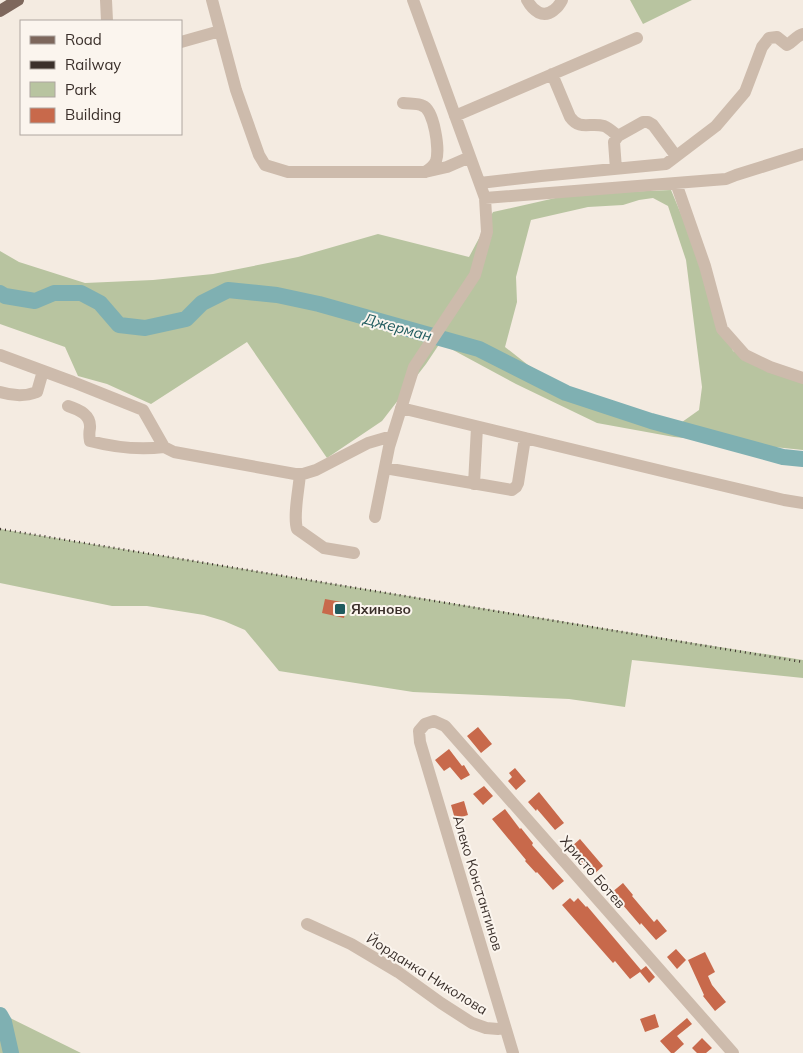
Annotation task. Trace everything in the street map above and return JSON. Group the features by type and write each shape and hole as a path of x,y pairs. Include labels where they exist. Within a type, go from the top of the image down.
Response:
{"main road":[{"path":"0,11 18,0"}],"street":[{"path":"106,0 108,20"},
{"path":"212,0 236,90 259,155 266,165 288,172 425,172 447,167 470,156"},
{"path":"375,517 392,436 414,367 475,275 487,232 485,198 413,0"},
{"path":"527,0 536,11 544,14 553,11 562,0"},
{"path":"182,42 220,31"},
{"path":"480,183 666,164 716,126 745,92 762,47 769,38 777,37 787,45 803,34"},
{"path":"455,116 637,38"},
{"path":"552,74 570,118 574,123 581,126 598,125 607,127 618,136"},
{"path":"403,103 423,106 429,112 432,120 437,152 436,161 425,172"},
{"path":"616,169 614,142 618,136 643,122 653,125 676,156"},
{"path":"485,198 726,179 803,154"},
{"path":"676,182 705,266 722,329 745,356 803,378"},
{"path":"0,355 143,410 164,447"},
{"path":"0,392 22,396 37,392 43,371"},
{"path":"68,406 78,409 89,419 90,441 110,445 150,448 164,447 174,452 300,474 316,470 368,443 392,436"},
{"path":"401,408 670,474 803,503"},
{"path":"474,484 477,427"},
{"path":"384,468 512,490 518,483 525,438"},
{"path":"300,474 296,515 297,529 324,548 354,553"},
{"name":"Христо Ботев","path":"425,724 434,721 445,726 729,1051"},
{"name":"Алеко Константинов","path":"425,724 419,731 420,742 514,1053"},
{"name":"Йорданка Николова","path":"307,924 351,944 398,972 472,1023 486,1028 498,1029 505,1027"}],"green space":[{"path":"630,0 692,0 643,24"},
{"path":"671,190 709,281 733,351 793,379 803,380 803,450 674,437 597,423 516,384 440,343 382,421 327,458 247,342 151,404 107,384 78,376 65,347 0,324 0,251 19,262 85,283 153,280 213,274 298,257 378,234 469,257 493,212 573,194","holes":["653,198 668,206 686,260 702,387 699,410 675,427 574,392 528,365 505,347 517,302 516,277 531,220 588,207 623,205"]},
{"path":"0,529 803,660 803,678 632,660 625,707 569,699 413,692 279,671 245,630 224,621 204,615 147,606 112,606 0,583"},
{"path":"0,1013 81,1053 0,1053"}],"building":[{"path":"325,599 347,603 344,618 322,613"},
{"path":"478,727 492,744 481,753 467,736"},
{"path":"449,749 462,766 464,765 470,775 461,780 450,767 444,771 435,760"},
{"path":"515,768 526,781 516,790 508,781 512,777 509,773"},
{"path":"484,786 493,796 483,805 473,794"},
{"path":"539,792 564,823 555,830 537,809 536,811 528,802"},
{"path":"464,801 468,815 455,819 451,805"},
{"path":"505,809 533,843 532,845 564,881 553,890 525,861 492,819"},
{"path":"580,839 603,866 592,876 570,848"},
{"path":"623,883 654,922 657,919 667,931 656,940 611,893"},
{"path":"570,898 574,902 578,898 587,906 641,970 646,966 655,977 649,983 640,972 630,979 615,961 613,963 562,905"},
{"path":"676,949 686,960 677,969 667,957"},
{"path":"705,952 715,972 708,976 712,985 726,1002 715,1011 703,996 688,960"},
{"path":"655,1014 659,1027 645,1032 640,1019"},
{"path":"687,1018 692,1024 677,1036 684,1044 674,1053 671,1053 660,1041"},
{"path":"702,1038 712,1048 706,1053 697,1053 692,1048"}],"waterway":[{"name":"Джерман","path":"0,293 5,296 35,301 54,293 81,293 100,303 119,325 145,328 186,319 202,303 228,290 277,295 319,304 479,349 566,393 651,421 783,457 803,459"},
{"path":"0,1015 4,1022 11,1053"}],"railway":[{"path":"0,529 803,662"}],"place":[{"name":"Яхиново","path":"340,609"}]}
